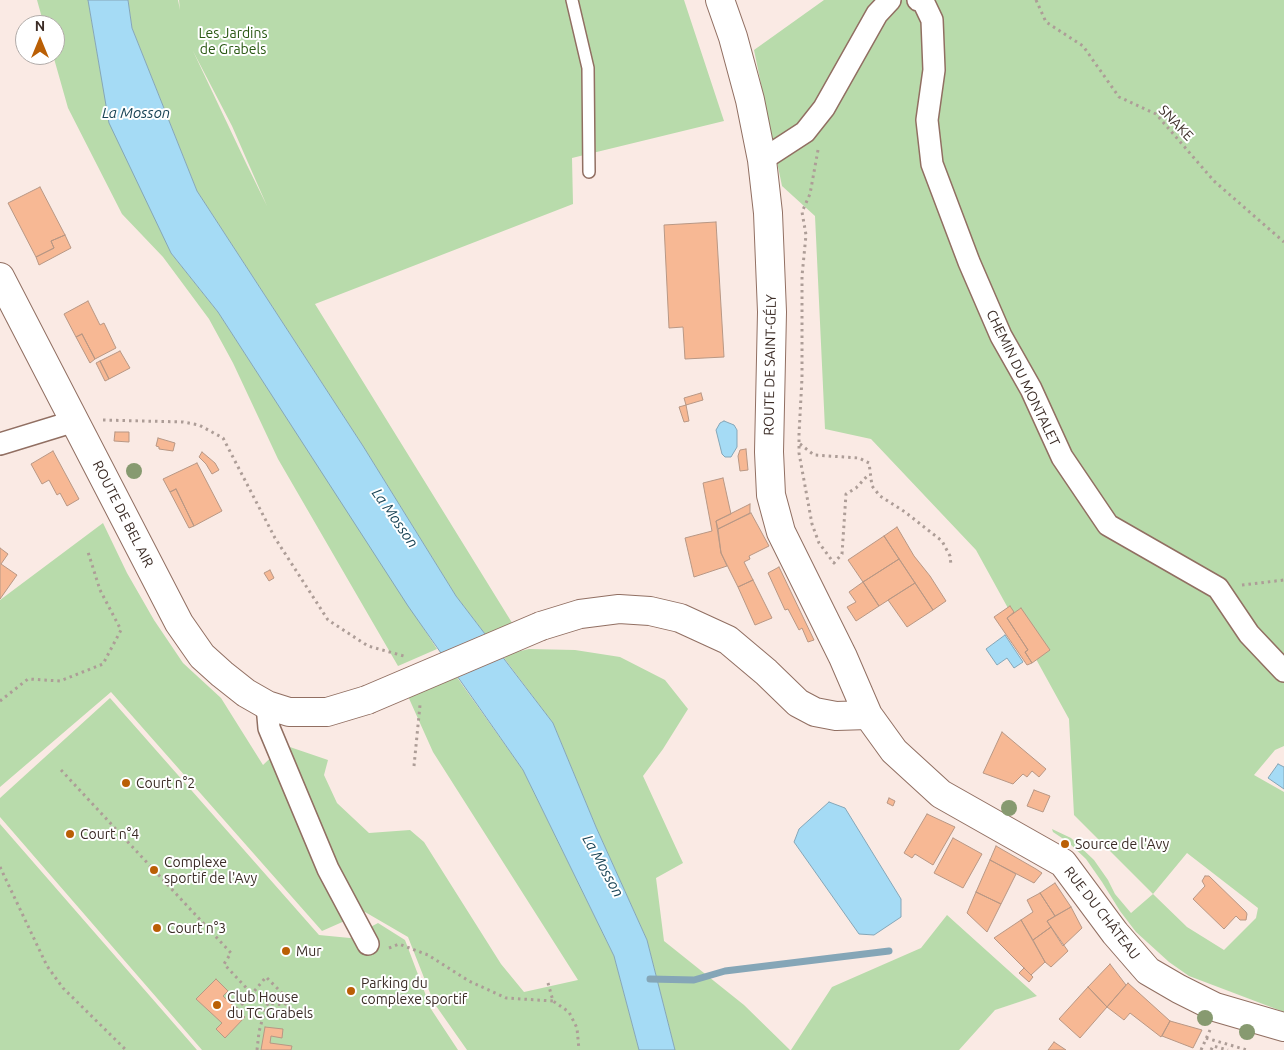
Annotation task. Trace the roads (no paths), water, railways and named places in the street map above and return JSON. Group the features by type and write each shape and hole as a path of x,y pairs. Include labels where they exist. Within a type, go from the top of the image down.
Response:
{"street":[{"name":"ROUTE DE SAINT-GÉLY","path":"720,0 736,46 750,100 762,160 768,212 772,312 769,452 771,495 781,532 843,657 868,714"},
{"path":"762,160 805,132 824,108 877,14 890,0"},
{"name":"CHEMIN DU MONTALET","path":"918,0 923,1 932,20 934,70 927,120 932,164 969,262 1001,336 1031,390 1062,457 1108,525 1218,588 1249,634 1284,671"},
{"name":"ROUTE DE BEL AIR","path":"0,277 179,623 202,656 222,674 246,693 278,708"},
{"path":"0,444 75,421"},
{"path":"375,947 328,868 269,728 278,708 327,712 367,700 541,626 580,614 619,609 650,611 680,618 728,640 766,672 798,703 815,712 836,716 868,714"},
{"name":"RUE DU CHÂTEAU","path":"868,714 894,751 941,794 1063,863 1116,933 1148,971 1215,1007 1284,1027"}],"lane":[{"path":"572,0 588,68 589,172"}],"water":[{"name":"La Mosson","path":"88,0 128,0 132,28 197,191 363,446 456,596 553,723 596,827 647,940 675,1050 639,1050 614,956 523,770 408,606 218,312 171,253 109,123"},
{"path":"724,421 734,425 737,430 737,447 731,457 725,457 722,454 716,430 720,423"},
{"path":"1005,635 1023,662 1014,668 1007,658 997,665 986,649"},
{"path":"1278,764 1284,767 1284,789 1268,778"},
{"path":"829,802 845,808 901,899 901,917 874,935 859,934 794,842 799,829"}],"waterway":[{"path":"650,979 694,980 725,971 889,951"}],"place":[{"name":"Court n°2","path":"126,783"},
{"name":"Court n°4","path":"70,834"},
{"name":"Source de l'Avy","path":"1065,844"},
{"name":"Complexe sportif de l'Avy","path":"154,870"},
{"name":"Court n°3","path":"157,928"},
{"name":"Mur","path":"286,951"},
{"name":"Parking du complexe sportif","path":"351,991"},
{"name":"Club House du TC Grabels","path":"217,1005"}],"park label":[{"name":"Les Jardins de Grabels","path":"233,42"}]}
